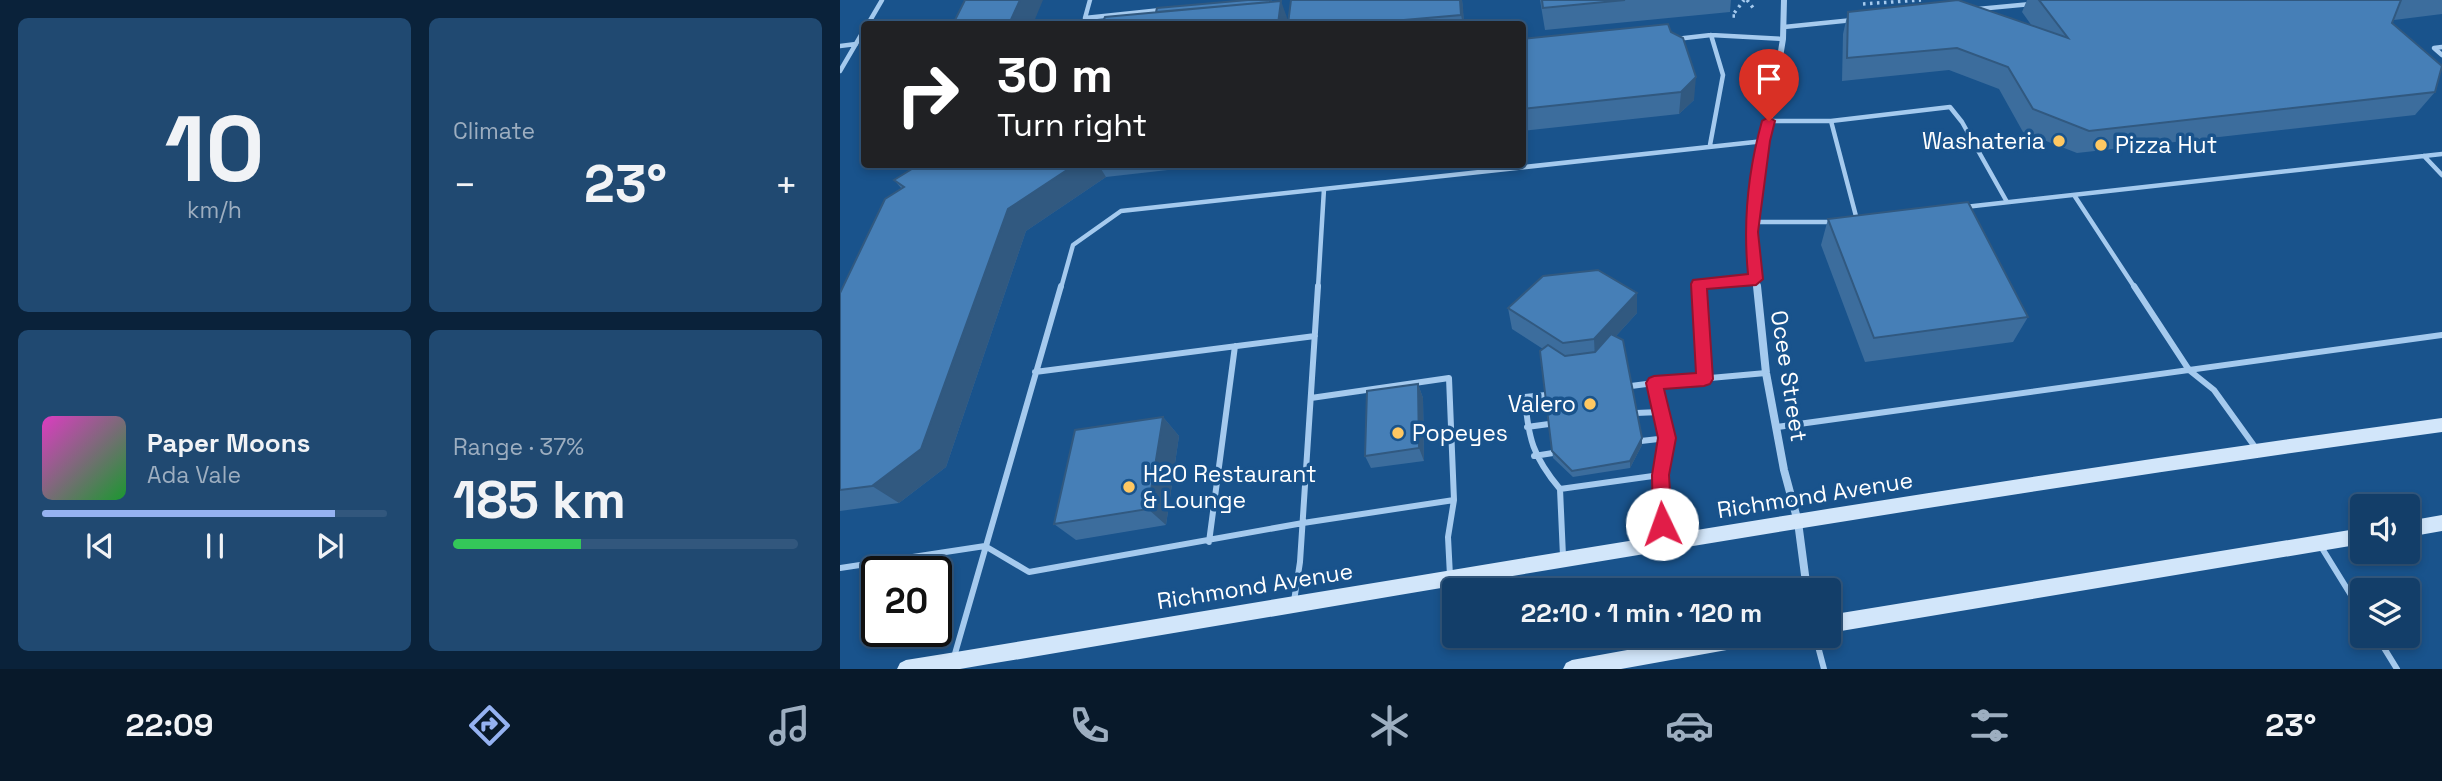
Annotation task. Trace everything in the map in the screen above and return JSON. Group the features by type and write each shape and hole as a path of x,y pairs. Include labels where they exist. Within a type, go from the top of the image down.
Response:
{"main road":[{"name":"Richmond Avenue","path":"1456,578 2257,450 2442,425"},
{"path":"2420,527 2442,523"},
{"path":"1841,622 2350,538"},
{"name":"Richmond Avenue","path":"906,669 1442,580"},
{"path":"1572,669 1597,667 1694,648"}],"street":[{"name":"Ocee Street","path":"1784,0 1783,39 1763,141 1752,222 1766,373 1784,470 1798,522 1805,578"}],"lane":[{"path":"870,21 882,0"},
{"path":"1090,0 1085,18 1163,10"},
{"path":"1977,9 2031,4"},
{"path":"1784,27 1854,20"},
{"path":"840,71 861,35"},
{"path":"1671,39 1711,35 1783,39"},
{"path":"1710,145 1723,75 1711,35"},
{"path":"840,46 856,44"},
{"path":"2442,47 2434,48 2442,55"},
{"path":"1769,121 1831,121 1950,107 1962,121 2007,202"},
{"path":"1831,121 1857,220"},
{"path":"1526,166 1763,141"},
{"path":"1964,207 2442,154"},
{"path":"2424,156 2442,175"},
{"path":"953,661 1073,245 1121,211 1508,168"},
{"path":"1294,604 1303,523 1324,189"},
{"path":"2074,195 2189,370 2214,390 2257,450"},
{"path":"1752,222 1818,224 1870,218"},
{"path":"1704,379 1699,284 1756,279"},
{"path":"1777,427 2442,335"},
{"path":"1035,372 1315,336"},
{"path":"1209,542 1235,346"},
{"path":"1631,386 1766,373"},
{"path":"1311,398 1448,378 1454,500 1448,537 1450,578"},
{"path":"1654,383 1667,438 1660,475 1664,544"},
{"path":"1546,395 1525,397 1527,427 1530,449 1560,489 1563,560"},
{"path":"1636,413 1660,412"},
{"path":"1527,427 1549,424"},
{"path":"1641,441 1667,438"},
{"path":"1534,456 1553,453"},
{"path":"1560,489 1660,475"},
{"path":"840,568 985,546 1029,572 1209,542 1303,523 1454,500"},
{"path":"2319,543 2350,593"},
{"path":"1818,648 1824,669"},
{"path":"2384,648 2398,669"}],"path":[{"path":"1744,18 1732,16 1745,0 1754,9"},
{"path":"1860,4 1921,0"}],"building":[{"path":"965,0 1020,0 1010,21 954,21"},
{"path":"1248,0 1270,2 1156,12 1157,8"},
{"path":"1291,0 1460,0 1461,15 1392,21 1288,21"},
{"path":"1542,0 1625,0 1543,8"},
{"path":"1958,0 2068,38 2039,0 2401,0 2392,23 2442,66 2435,92 2089,131 2033,109 2008,67 1957,48 1847,58 1848,12"},
{"path":"1281,1 1278,21 1103,21 1105,17"},
{"path":"1668,24 1671,32 1683,38 1696,77 1681,92 1526,109 1526,39"},
{"path":"914,168 1070,168 1008,209 921,449 872,486 840,490 840,293 885,199 904,187 894,180"},
{"path":"1968,202 2028,317 1874,338 1828,219"},
{"path":"1598,270 1637,293 1594,339 1563,343 1508,308 1543,276"},
{"name":"Valero","path":"1611,334 1623,340 1642,438 1630,461 1572,471 1552,451 1540,351 1548,345 1565,356 1595,352"},
{"name":"Popeyes","path":"1418,384 1419,448 1365,456 1367,391"},
{"path":"1163,417 1148,509 1054,524 1075,430"}],"place":[{"name":"Washateria","path":"2059,141"},
{"name":"Pizza Hut","path":"2101,145"},
{"name":"Valero","path":"1590,404"},
{"name":"Popeyes","path":"1398,433"},
{"name":"H2O Restaurant & Lounge","path":"1129,487"}],"route":[{"path":"1662,524 1660,475 1667,438 1654,383 1704,379 1699,284 1756,279 1751,232 1763,141 1769,121"}]}
